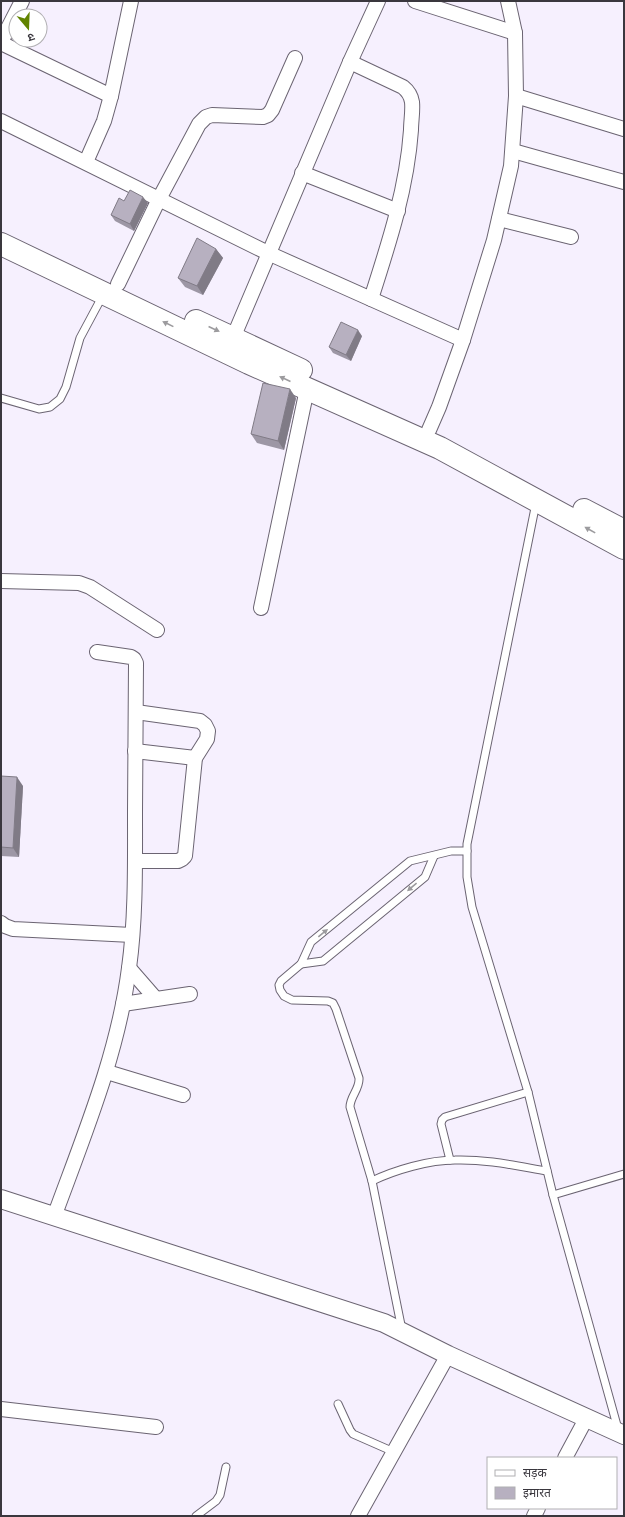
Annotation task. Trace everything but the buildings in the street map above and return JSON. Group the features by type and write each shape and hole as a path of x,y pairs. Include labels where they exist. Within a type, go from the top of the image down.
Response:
{"main road":[{"path":"1,230 249,363 440,448 624,548"},
{"path":"1,244 233,338 429,430 624,531"}],"street":[{"path":"22,1 1,42 111,96"},
{"path":"86,162 104,121 111,96 131,1"},
{"path":"233,338 302,173 378,1"},
{"path":"415,1 515,33"},
{"path":"429,430 440,407 463,340 499,219 513,151 516,96 515,33 508,1"},
{"path":"111,289 199,124 206,117 212,115 263,117 268,115 272,110 295,58"},
{"path":"350,62 403,87 409,93 412,102 409,153 398,211 370,299"},
{"path":"516,96 624,129"},
{"path":"1,121 268,253 463,340"},
{"path":"513,151 624,182"},
{"path":"302,173 398,211"},
{"path":"499,219 571,237"},
{"path":"261,608 307,389"},
{"path":"1,581 79,583 90,587 157,630"},
{"path":"54,1216 107,1072 123,1004 129,968 132,935 135,861 136,663 131,657 97,652"},
{"path":"135,861 178,861 185,856 195,758 207,739 208,731 205,724 200,721 136,712"},
{"path":"135,751 195,758"},
{"path":"1,923 13,929 132,935"},
{"path":"129,968 156,999"},
{"path":"123,1004 190,994"},
{"path":"107,1072 183,1094"},
{"path":"1,1200 384,1322 448,1355 622,1433"},
{"path":"358,1516 448,1355"},
{"path":"1,1409 156,1427"},
{"path":"566,1457 587,1418"}],"lane":[{"path":"1,398 39,409 50,407 60,400 66,386 80,338 111,289"},
{"path":"537,501 467,844 467,877 472,907 528,1092 553,1195 622,1433"},
{"path":"402,1332 372,1181 350,1107 350,1101 359,1086 360,1078 336,1009 333,1004 328,1001 292,1000 284,996 279,985 281,981 301,964 311,942 404,866 410,862 451,851 467,851"},
{"path":"301,964 323,962 425,876 434,856"},
{"path":"450,1160 441,1124 445,1117 528,1092"},
{"path":"372,1181 388,1173 418,1165 450,1160 482,1161 547,1171"},
{"path":"553,1195 624,1174"},
{"path":"338,1404 353,1434 394,1452"},
{"path":"196,1516 216,1501 220,1495 226,1467"}]}
